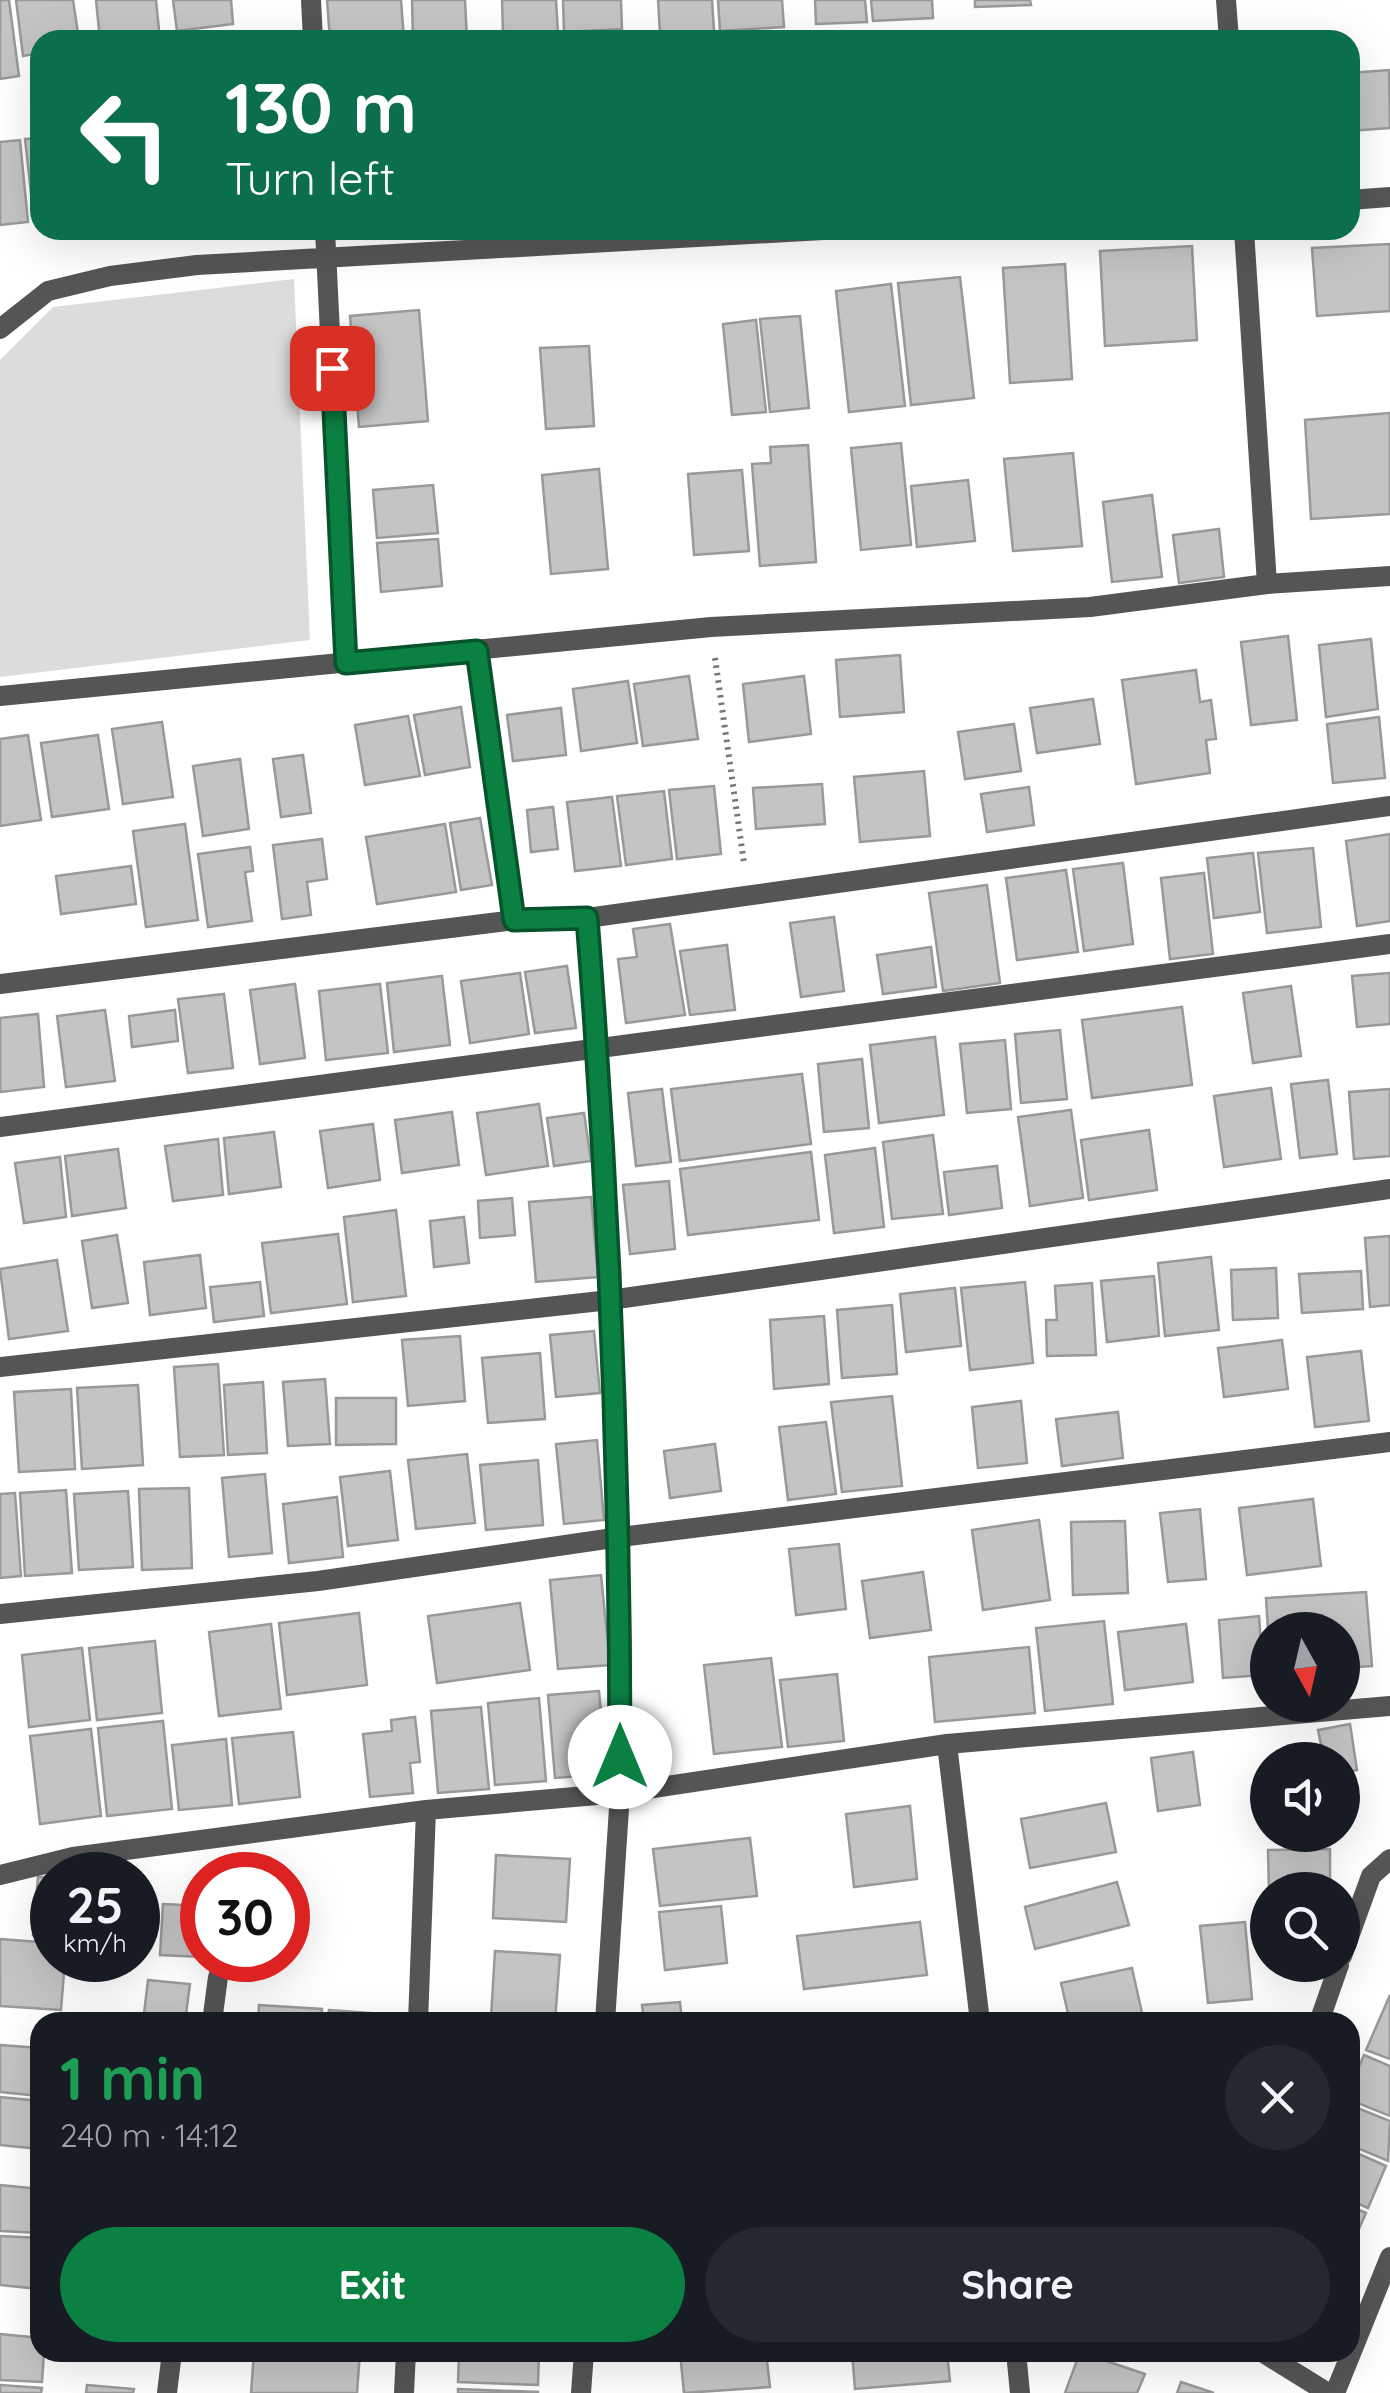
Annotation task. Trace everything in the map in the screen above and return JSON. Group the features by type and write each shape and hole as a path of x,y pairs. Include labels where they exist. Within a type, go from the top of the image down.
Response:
{"street":[{"path":"310,0 312,30"},
{"path":"1226,0 1228,30"},
{"path":"1360,199 1390,197"},
{"path":"326,240 346,663"},
{"path":"0,329 48,291 110,276 197,265 646,240"},
{"path":"1245,240 1267,584"},
{"path":"0,696 711,627 1090,607 1267,584 1390,576"},
{"path":"477,651 514,920"},
{"path":"0,984 514,920 587,918 1390,806"},
{"path":"587,918 598,1045 620,1536 620,1794 606,2012"},
{"path":"0,1126 1390,944"},
{"path":"0,1367 610,1300 1390,1190"},
{"path":"0,1614 318,1580 620,1536 1390,1442"},
{"path":"0,1875 73,1857 426,1810 620,1794 948,1744 1390,1706"},
{"path":"948,1744 979,2012"},
{"path":"418,2012 426,1810"},
{"path":"1360,1905 1370,1876 1390,1859"},
{"path":"213,2012 217,1982"},
{"path":"1323,2012 1333,1982"},
{"path":"1360,2326 1390,2257"},
{"path":"167,2393 171,2362"},
{"path":"404,2393 406,2362"},
{"path":"581,2393 583,2362"},
{"path":"1017,2362 1020,2393"},
{"path":"1279,2362 1331,2393 1344,2362"}],"path":[{"path":"711,627 749,895"}],"shaded area":[{"path":"294,279 310,640 0,677 0,360 53,307"}],"building":[{"path":"0,0 9,0 19,76 0,79"},
{"path":"16,0 73,0 78,30 30,30 30,55 23,56"},
{"path":"96,0 156,0 159,30 99,30"},
{"path":"173,0 231,0 233,24 177,30"},
{"path":"327,0 401,0 403,30 329,30"},
{"path":"412,0 465,0 466,30 413,30"},
{"path":"502,0 556,0 558,30 503,30"},
{"path":"563,0 621,0 622,29 564,30"},
{"path":"658,0 712,0 714,30 660,30"},
{"path":"718,0 782,0 784,27 720,30"},
{"path":"815,0 865,0 867,22 816,24"},
{"path":"871,0 932,0 933,18 873,21"},
{"path":"975,0 1030,0 1031,5 975,7"},
{"path":"1389,70 1390,128 1360,130 1360,72"},
{"path":"25,139 30,139 30,185"},
{"path":"20,140 28,222 0,225 0,142"},
{"path":"1390,244 1390,311 1317,316 1312,248"},
{"path":"1192,246 1197,340 1105,346 1100,251"},
{"path":"1065,264 1072,379 1010,383 1003,268"},
{"path":"960,277 974,398 911,405 898,283"},
{"path":"891,284 905,406 849,412 836,291"},
{"path":"419,310 428,421 359,427 350,316"},
{"path":"800,316 809,408 770,412 760,319"},
{"path":"756,320 766,412 732,415 723,324"},
{"path":"589,346 594,426 546,429 540,348"},
{"path":"1390,413 1390,514 1311,519 1305,420"},
{"path":"901,443 911,545 861,550 851,448"},
{"path":"808,445 816,562 760,566 752,464 771,463 770,447"},
{"path":"1073,453 1082,546 1013,551 1004,459"},
{"path":"599,469 608,569 551,574 542,475"},
{"path":"742,470 749,551 694,555 688,474"},
{"path":"968,480 975,541 917,547 911,486"},
{"path":"433,485 438,533 377,538 373,490"},
{"path":"1152,495 1162,577 1112,582 1103,502"},
{"path":"1219,529 1224,577 1179,583 1173,535"},
{"path":"438,539 442,586 381,592 377,543"},
{"path":"1288,636 1297,720 1251,725 1241,642"},
{"path":"1371,639 1378,709 1326,717 1319,645"},
{"path":"900,655 904,712 840,717 836,660"},
{"path":"1196,670 1200,702 1211,700 1216,739 1206,740 1210,773 1136,784 1122,680"},
{"path":"689,676 698,739 643,746 634,684"},
{"path":"804,676 811,734 749,742 743,684"},
{"path":"628,681 637,743 581,751 573,689"},
{"path":"1093,699 1100,744 1037,753 1030,708"},
{"path":"461,707 470,767 425,775 414,715"},
{"path":"561,708 566,755 513,761 507,715"},
{"path":"408,716 420,776 365,785 355,725"},
{"path":"1379,717 1385,778 1333,783 1327,724"},
{"path":"162,722 173,797 123,804 112,729"},
{"path":"1014,724 1021,771 965,779 958,732"},
{"path":"28,735 41,820 0,826 0,739"},
{"path":"98,735 109,809 52,817 41,743"},
{"path":"303,755 311,813 281,817 273,759"},
{"path":"240,759 249,829 203,836 193,766"},
{"path":"924,771 930,836 860,842 854,777"},
{"path":"822,784 825,824 756,829 753,788"},
{"path":"714,786 721,854 677,859 669,790"},
{"path":"1029,787 1034,825 987,832 981,794"},
{"path":"664,791 672,859 626,865 617,796"},
{"path":"612,797 621,866 575,871 567,802"},
{"path":"553,807 558,849 531,852 527,810"},
{"path":"480,818 492,885 461,890 450,823"},
{"path":"185,824 198,920 146,927 133,831"},
{"path":"445,824 456,892 377,904 366,837"},
{"path":"1390,834 1390,921 1357,926 1346,841"},
{"path":"322,839 327,879 307,882 311,915 282,919 273,845"},
{"path":"250,847 253,871 245,872 252,921 208,927 198,854"},
{"path":"1313,848 1321,927 1267,933 1258,853"},
{"path":"1253,853 1260,912 1214,918 1207,858"},
{"path":"1123,863 1133,944 1084,951 1073,869"},
{"path":"131,866 136,904 61,914 56,876"},
{"path":"1066,870 1078,952 1017,960 1006,878"},
{"path":"1204,873 1213,954 1170,959 1161,878"},
{"path":"987,885 1000,983 943,991 929,893"},
{"path":"834,917 844,991 801,997 790,923"},
{"path":"670,924 685,1015 626,1023 618,959 637,957 633,929"},
{"path":"727,945 735,1010 690,1015 680,951"},
{"path":"931,947 936,987 883,994 877,955"},
{"path":"567,966 576,1028 535,1033 525,972"},
{"path":"520,973 529,1034 470,1043 461,981"},
{"path":"1390,973 1390,1024 1357,1027 1352,976"},
{"path":"442,976 450,1045 394,1052 387,983"},
{"path":"295,984 305,1058 260,1064 250,990"},
{"path":"380,984 388,1053 326,1060 319,991"},
{"path":"1291,986 1301,1056 1253,1063 1243,993"},
{"path":"224,994 233,1068 188,1073 178,999"},
{"path":"1182,1007 1192,1085 1092,1098 1082,1020"},
{"path":"105,1010 115,1081 66,1087 57,1016"},
{"path":"175,1010 178,1041 132,1047 129,1016"},
{"path":"38,1014 44,1087 0,1092 0,1018"},
{"path":"1060,1030 1067,1099 1021,1103 1015,1034"},
{"path":"935,1037 944,1115 879,1123 870,1045"},
{"path":"1005,1040 1011,1109 967,1113 960,1044"},
{"path":"862,1059 869,1128 824,1132 818,1064"},
{"path":"802,1074 811,1144 680,1161 671,1089"},
{"path":"1328,1080 1337,1154 1300,1158 1291,1084"},
{"path":"1271,1088 1281,1159 1224,1167 1214,1096"},
{"path":"662,1089 671,1162 636,1166 628,1093"},
{"path":"1390,1089 1390,1156 1354,1159 1349,1092"},
{"path":"539,1104 548,1166 486,1175 477,1113"},
{"path":"1071,1110 1083,1198 1030,1206 1018,1117"},
{"path":"452,1112 459,1165 402,1173 395,1120"},
{"path":"584,1113 591,1161 554,1166 547,1118"},
{"path":"373,1124 380,1180 328,1188 320,1131"},
{"path":"1149,1130 1157,1190 1089,1200 1081,1140"},
{"path":"274,1132 281,1187 229,1194 224,1138"},
{"path":"933,1135 943,1214 892,1219 883,1142"},
{"path":"218,1139 223,1195 173,1201 165,1146"},
{"path":"875,1148 884,1227 834,1233 825,1155"},
{"path":"118,1149 126,1208 72,1216 65,1156"},
{"path":"811,1152 819,1220 688,1235 680,1169"},
{"path":"60,1157 66,1217 24,1223 15,1163"},
{"path":"997,1166 1002,1208 949,1215 944,1172"},
{"path":"669,1181 675,1249 630,1254 623,1185"},
{"path":"591,1197 598,1277 536,1282 529,1202"},
{"path":"512,1198 515,1235 480,1238 478,1201"},
{"path":"396,1210 406,1296 353,1302 344,1217"},
{"path":"464,1217 469,1263 434,1267 430,1221"},
{"path":"338,1234 347,1304 271,1313 262,1243"},
{"path":"117,1235 128,1303 92,1308 82,1241"},
{"path":"1390,1236 1390,1305 1370,1307 1365,1238"},
{"path":"200,1255 206,1308 150,1315 144,1262"},
{"path":"1211,1257 1219,1330 1165,1336 1158,1263"},
{"path":"57,1260 68,1331 9,1339 0,1269"},
{"path":"1276,1268 1278,1318 1233,1320 1231,1270"},
{"path":"1361,1271 1363,1309 1302,1313 1299,1274"},
{"path":"1154,1276 1159,1336 1107,1342 1101,1281"},
{"path":"260,1282 264,1316 214,1322 210,1287"},
{"path":"1025,1282 1033,1363 970,1370 961,1288"},
{"path":"1092,1283 1096,1355 1047,1356 1046,1320 1057,1320 1055,1286"},
{"path":"955,1288 961,1346 906,1352 900,1294"},
{"path":"892,1305 897,1374 842,1378 837,1310"},
{"path":"824,1316 829,1384 774,1389 770,1320"},
{"path":"594,1331 600,1393 556,1397 550,1335"},
{"path":"460,1336 465,1401 408,1406 402,1340"},
{"path":"1282,1340 1288,1389 1224,1397 1218,1348"},
{"path":"1361,1351 1369,1421 1315,1427 1307,1357"},
{"path":"540,1353 545,1419 488,1423 482,1358"},
{"path":"218,1364 224,1455 180,1457 174,1367"},
{"path":"325,1379 330,1444 288,1446 283,1382"},
{"path":"263,1382 267,1453 228,1455 224,1385"},
{"path":"138,1385 143,1465 82,1469 77,1388"},
{"path":"71,1389 75,1469 19,1472 14,1392"},
{"path":"892,1396 902,1486 842,1492 831,1402"},
{"path":"336,1398 396,1398 396,1444 336,1445"},
{"path":"1021,1401 1027,1463 978,1468 972,1407"},
{"path":"1118,1412 1123,1458 1062,1466 1056,1419"},
{"path":"826,1422 836,1494 788,1500 779,1427"},
{"path":"597,1440 604,1520 564,1524 556,1444"},
{"path":"715,1444 721,1491 670,1498 664,1451"},
{"path":"467,1454 475,1523 416,1529 408,1460"},
{"path":"538,1460 543,1525 486,1530 480,1465"},
{"path":"390,1471 398,1540 348,1546 340,1477"},
{"path":"265,1474 272,1553 229,1557 222,1478"},
{"path":"189,1488 192,1568 142,1570 139,1489"},
{"path":"66,1490 72,1573 25,1576 20,1493"},
{"path":"128,1491 133,1567 79,1570 74,1494"},
{"path":"15,1493 21,1576 0,1578 0,1494"},
{"path":"337,1497 343,1557 289,1563 283,1504"},
{"path":"1313,1499 1321,1566 1247,1575 1239,1508"},
{"path":"1200,1509 1206,1579 1168,1582 1160,1513"},
{"path":"1039,1520 1050,1600 983,1610 972,1530"},
{"path":"1125,1521 1128,1593 1073,1595 1071,1522"},
{"path":"839,1544 846,1609 796,1615 789,1549"},
{"path":"923,1572 931,1630 870,1638 862,1581"},
{"path":"601,1575 610,1665 558,1669 550,1580"},
{"path":"1366,1592 1372,1666 1360,1667 1360,1612 1267,1612 1266,1598"},
{"path":"520,1603 530,1670 437,1683 428,1616"},
{"path":"359,1613 367,1685 287,1695 279,1623"},
{"path":"1250,1617 1250,1676 1223,1678 1219,1620"},
{"path":"1104,1621 1113,1704 1045,1711 1036,1628"},
{"path":"271,1624 281,1709 219,1716 209,1632"},
{"path":"1186,1624 1193,1682 1125,1690 1118,1632"},
{"path":"155,1641 162,1713 97,1720 89,1648"},
{"path":"1029,1647 1035,1713 935,1722 929,1657"},
{"path":"82,1648 90,1720 29,1727 22,1655"},
{"path":"771,1658 782,1747 714,1754 704,1665"},
{"path":"837,1674 844,1741 788,1747 780,1680"},
{"path":"599,1691 607,1774 555,1778 548,1695"},
{"path":"539,1698 546,1781 495,1785 488,1703"},
{"path":"481,1707 489,1789 438,1793 431,1711"},
{"path":"415,1717 420,1762 410,1763 413,1793 370,1797 363,1734 392,1731 391,1720"},
{"path":"163,1721 172,1809 107,1816 98,1728"},
{"path":"1350,1724 1353,1742 1320,1742 1318,1730"},
{"path":"91,1729 101,1816 40,1824 30,1736"},
{"path":"293,1732 300,1797 239,1804 232,1738"},
{"path":"226,1739 232,1805 179,1810 172,1745"},
{"path":"1193,1752 1200,1805 1158,1811 1151,1758"},
{"path":"1106,1803 1116,1852 1030,1868 1021,1819"},
{"path":"910,1806 917,1879 854,1887 846,1814"},
{"path":"750,1838 757,1896 660,1906 653,1849"},
{"path":"1268,1852 1330,1852 1330,1872 1269,1872"},
{"path":"496,1855 570,1859 566,1922 493,1918"},
{"path":"1117,1882 1129,1925 1035,1949 1025,1907"},
{"path":"163,1904 180,1905 180,1956 160,1955"},
{"path":"721,1906 727,1963 665,1970 659,1912"},
{"path":"920,1922 927,1975 804,1989 797,1936"},
{"path":"1245,1922 1252,1999 1208,2003 1200,1926"},
{"path":"0,1939 30,1941 30,1982 63,1982 61,2010 0,2006"},
{"path":"495,1951 560,1955 556,2012 491,2012"},
{"path":"1132,1968 1142,2012 1068,2012 1061,1983"},
{"path":"148,1982 190,1984 186,2012 144,2012"},
{"path":"1390,1995 1390,2059 1366,2050"},
{"path":"680,2002 681,2012 643,2012 642,2005"},
{"path":"259,2005 322,2009 322,2012 259,2012"},
{"path":"0,2045 30,2047 30,2095 0,2092"},
{"path":"1364,2055 1390,2066 1390,2116 1360,2104 1360,2064"},
{"path":"0,2097 30,2100 30,2148 0,2145"},
{"path":"1360,2109 1390,2121 1388,2161 1360,2149"},
{"path":"1360,2154 1386,2166 1368,2208 1360,2204"},
{"path":"0,2185 30,2188 30,2232 0,2231"},
{"path":"0,2236 30,2238 30,2288 0,2285"},
{"path":"0,2334 30,2337 30,2362 43,2362 42,2382 0,2380"},
{"path":"253,2362 359,2362 357,2393 251,2393"},
{"path":"459,2362 539,2362 538,2385 458,2382"},
{"path":"681,2362 767,2362 770,2387 684,2393"},
{"path":"853,2362 948,2362 950,2381 855,2389"},
{"path":"1076,2362 1110,2362 1145,2374 1137,2393 1065,2393"},
{"path":"1181,2382 1214,2393 1177,2393"},
{"path":"0,2385 42,2388 41,2393 0,2393"},
{"path":"87,2385 134,2389 133,2393 86,2393"},
{"path":"458,2389 538,2392 538,2393 458,2393"}],"route":[{"path":"332,368 346,663 477,651 514,920 587,918 598,1045 619,1497 620,1757"}]}
